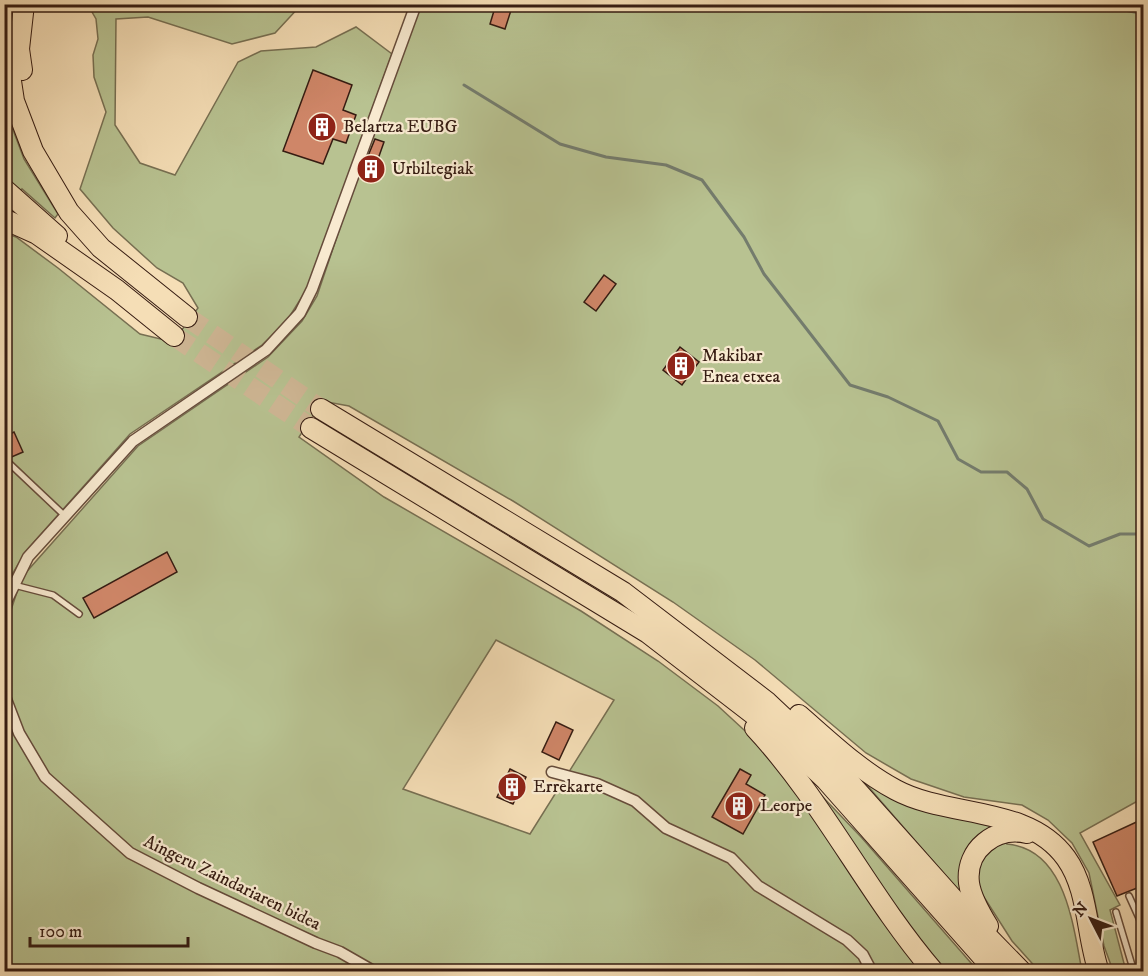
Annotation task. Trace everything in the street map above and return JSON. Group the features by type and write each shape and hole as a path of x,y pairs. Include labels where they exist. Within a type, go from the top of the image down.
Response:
{"highway":[{"path":"24,4 19,50 26,100 50,183"},
{"path":"4,35 14,101 33,151 50,183 69,212 101,248 187,317"},
{"path":"4,189 117,290 174,336"},
{"path":"4,219 37,234 117,290"},
{"path":"321,409 623,592 767,702 833,764 1000,963"},
{"path":"311,428 648,633 770,727 826,780 1000,963 1022,972"},
{"path":"654,614 713,647 851,759 897,790 934,804 1011,821 1038,835 1058,850 1071,868 1080,892 1098,972"},
{"path":"719,688 779,754 896,925 934,972"},
{"path":"1000,963 972,896 969,883 971,860 976,850 994,836 1013,831 1038,835"}],"street":[{"path":"4,606 28,557 133,441 253,360 286,331 300,313 312,289 416,4"},
{"name":"Aingeru Zaindariaren bidea","path":"4,694 19,733 45,777 130,853 219,898 340,952 375,972"},
{"path":"552,772 597,784 635,801 666,828 731,858 758,886 847,940 863,955 872,972"}],"lane":[{"path":"10,464 65,516"},
{"path":"13,584 53,595 79,614"},
{"path":"1129,896 1143,929"},
{"path":"1116,912 1134,972"}],"green space":[{"path":"88,5 301,5 275,33 232,44 148,17 116,19 115,125 140,163 175,175 238,62 261,51 316,47 356,27 392,54 307,289 286,322 262,345 130,434 27,550 5,586 5,233 16,237 58,268 140,334 173,342 198,308 183,283 157,268 113,228 80,189 106,112 94,77 93,55 98,39 96,19"},
{"path":"421,5 1143,5 1143,798 1080,833 1120,905 1110,910 1126,971 1114,971 1112,968 1104,946 1089,873 1072,843 1048,820 1022,805 964,797 911,779 866,753 755,660 673,602 513,501 349,406 322,401 299,437 384,497 581,611 658,661 718,706 756,741 800,773 862,838 978,971 5,972 4,631 22,577 138,446 268,357 302,321 317,296 382,103","holes":["496,640 614,700 530,834 403,789"]},
{"path":"4,106 24,159 58,214 55,218 22,189 9,209 5,208"},
{"path":"859,776 1002,826 1007,844 1027,849 1042,860 1054,875 1063,892 1070,912 1082,971 1039,971 1012,941 984,897 965,898"}],"building":[{"path":"496,4 513,4 505,29 490,24"},
{"name":"Belartza EUBG","path":"313,70 352,85 343,110 356,115 346,143 333,139 323,164 283,151"},
{"path":"375,139 384,142 378,159 368,156"},
{"path":"604,275 616,284 596,311 584,302"},
{"name":"Makibar Enea etxea","path":"680,347 699,362 682,385 663,370"},
{"path":"14,432 23,452 7,459 4,437"},
{"path":"167,552 177,572 94,618 83,598"},
{"path":"556,722 573,730 559,760 542,752"},
{"name":"Errekarte","path":"510,769 526,777 513,804 497,797"},
{"name":"Leorpe","path":"740,769 751,775 746,784 765,795 743,834 712,817"},
{"path":"1143,819 1143,904 1137,888 1117,896 1093,842"}],"waterway":[{"path":"1095,4 1144,14"},
{"path":"464,85 560,144 606,157 666,165 702,180 744,237 764,274 850,385 888,397 938,421 958,459 981,472 1007,472 1027,489 1043,519 1089,546 1120,534 1144,534"}],"tunnel":[{"path":"187,317 321,409"},
{"path":"174,336 311,428"}],"place":[{"name":"Belartza EUBG","path":"322,127"},
{"name":"Urbiltegiak","path":"371,169"},
{"name":"Makibar Enea etxea","path":"681,366"},
{"name":"Errekarte","path":"512,787"},
{"name":"Leorpe","path":"739,806"}]}
